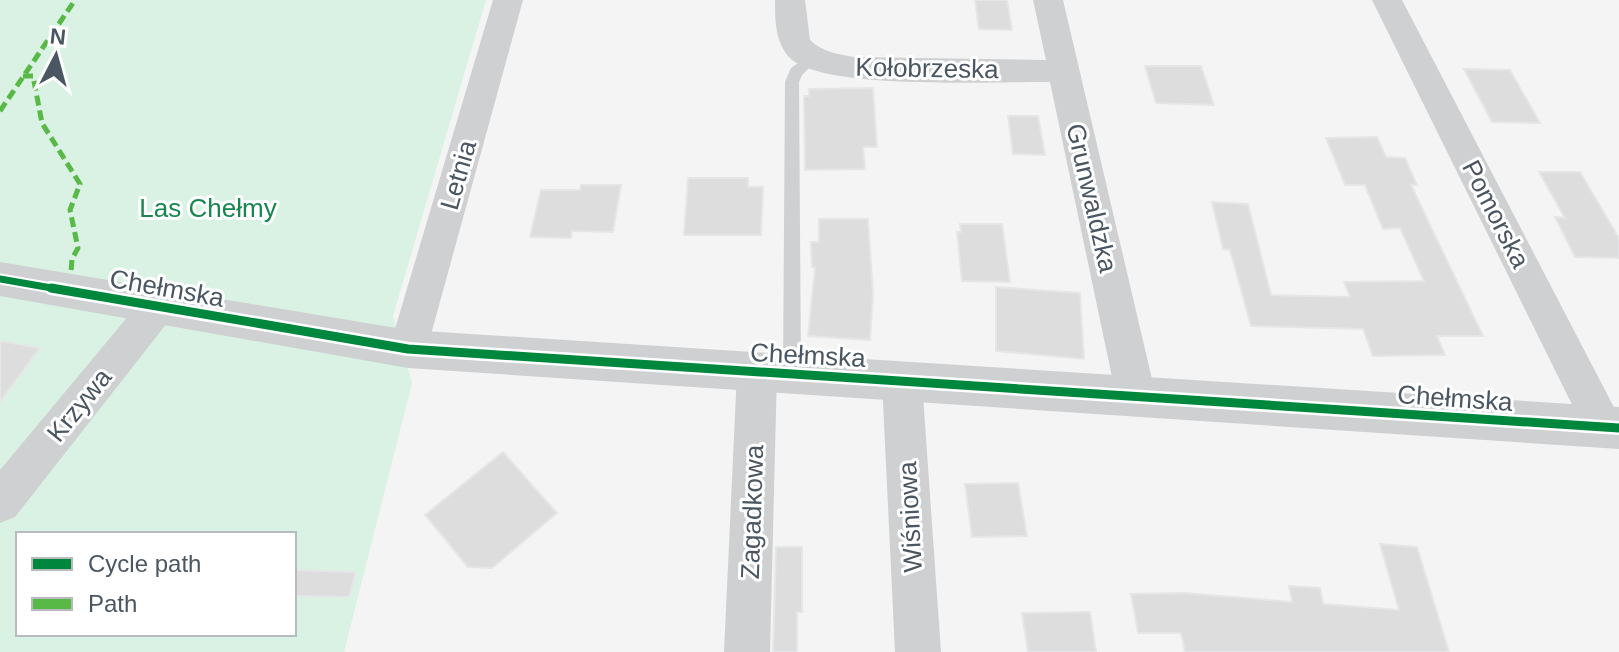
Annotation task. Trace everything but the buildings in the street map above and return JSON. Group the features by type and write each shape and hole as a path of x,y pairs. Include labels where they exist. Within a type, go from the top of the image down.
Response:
{"street":[{"name":"Letnia","path":"408,349 508,0"},
{"path":"790,0 789,30 793,43 812,58"},
{"name":"Grunwaldzka","path":"1048,0 1136,396"},
{"name":"Pomorska","path":"1387,0 1612,428"},
{"name":"Kołobrzeska","path":"812,58 854,68 1064,71"},
{"name":"Chełmska","path":"0,279 408,349 1612,428"},
{"name":"Krzywa","path":"0,503 158,307"},
{"name":"Zagadkowa","path":"747,652 774,373"},
{"name":"Wiśniowa","path":"902,381 918,652"}],"lane":[{"path":"774,373 792,82 796,72 812,58"}],"green space":[{"name":"Las Chełmy","path":"0,0 486,0 393,316 412,383 344,652 0,652"}],"marked path":[{"path":"0,111 75,0"},
{"path":"23,76 33,76 42,123 80,184 70,210 78,248 72,259 71,272"}],"cycle path":[{"path":"0,279 408,349 1619,428"}]}
